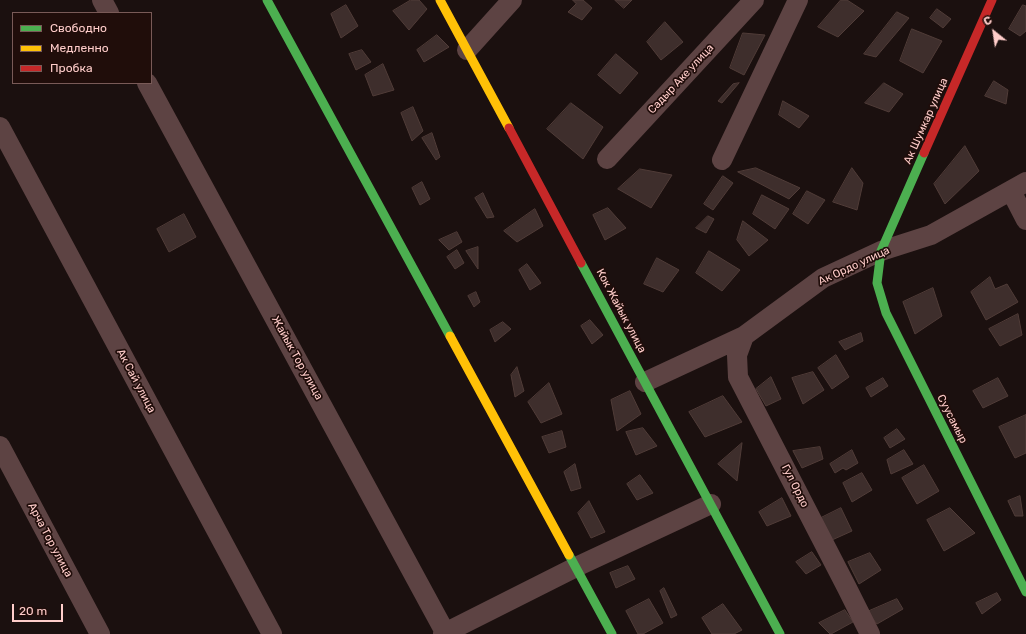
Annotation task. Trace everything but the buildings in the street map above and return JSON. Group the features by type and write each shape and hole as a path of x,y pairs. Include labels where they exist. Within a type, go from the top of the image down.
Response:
{"street":[{"path":"102,0 108,12"},
{"path":"267,0 612,634"},
{"name":"Кок Жайык улица","path":"440,0 780,634"},
{"path":"467,50 512,0"},
{"name":"Садыр Аке улица","path":"607,159 754,0"},
{"path":"722,160 798,0"},
{"name":"Ак Шумкар улица","path":"881,251 992,0"},
{"name":"Жайык Тор улица","path":"148,84 445,634"},
{"name":"Ак Сай улица","path":"0,127 272,634"},
{"path":"1019,187 1026,220"},
{"name":"Ак Ордо улица","path":"645,382 744,336 823,278 881,251 931,235 1019,187"},
{"name":"Суусамыр","path":"881,251 877,283 886,313 1026,592"},
{"name":"Гул Ордо","path":"744,336 737,355 738,377 848,588 870,634"},
{"name":"Арча Тор улица","path":"0,446 100,634"},
{"path":"445,634 576,568 710,504"}],"traffic: fast":[{"path":"267,0 450,336"},
{"path":"924,153 881,251 877,283 886,313 1026,592"},
{"path":"581,263 780,634"},
{"path":"569,555 612,634"}],"traffic: slow":[{"path":"440,0 509,128"},
{"path":"450,336 569,555"}],"traffic: jam":[{"path":"924,153 992,0"},
{"path":"509,128 581,263"}]}
